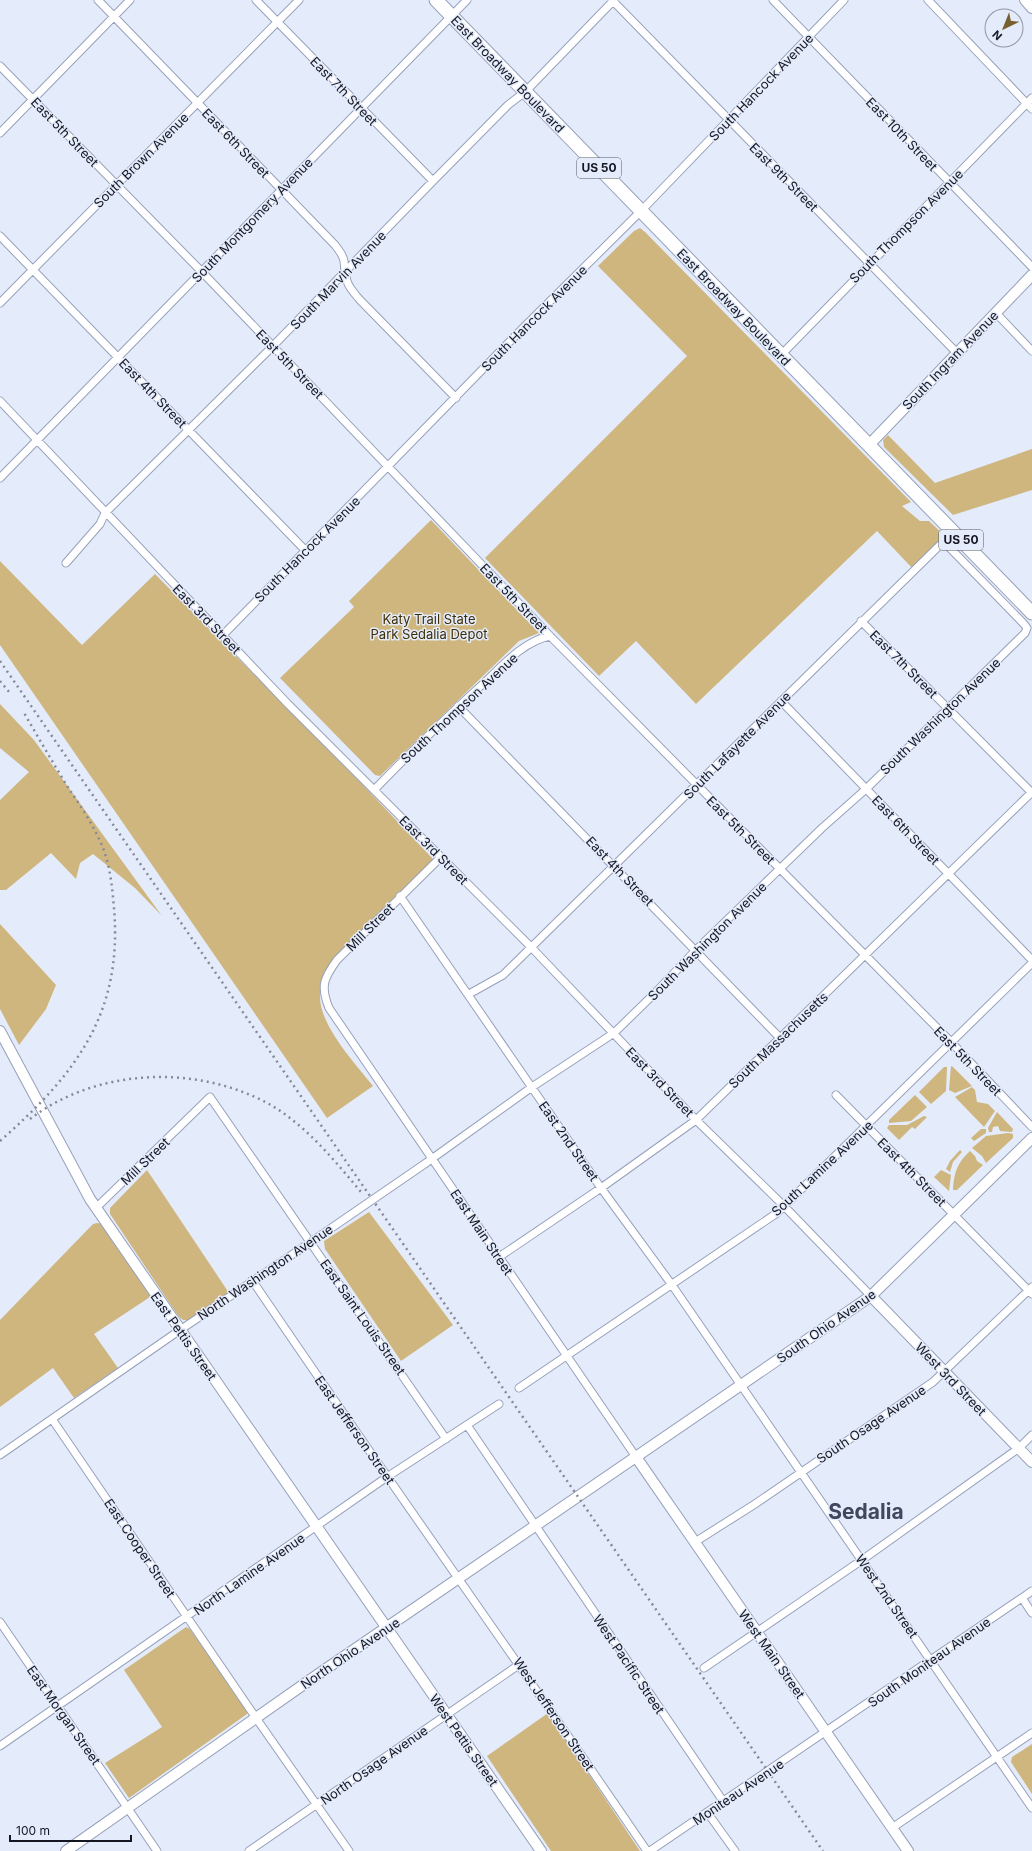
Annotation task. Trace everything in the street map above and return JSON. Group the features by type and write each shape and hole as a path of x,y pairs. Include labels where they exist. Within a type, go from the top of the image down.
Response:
{"highway":[{"name":"East Broadway Boulevard","path":"436,0 1032,613"}],"main road":[{"path":"1025,0 1032,8"},
{"name":"South Ingram Avenue","path":"869,445 1032,275"},
{"name":"East Pettis Street","path":"0,1031 77,1177 96,1208 387,1629"},
{"name":"South Ohio Avenue","path":"636,1457 871,1296 1032,1138"},
{"name":"West 3rd Street","path":"871,1296 1032,1462"},
{"name":"North Ohio Avenue","path":"66,1851 256,1718 636,1457"},
{"name":"West Main Street","path":"636,1457 908,1851"},
{"name":"West Pettis Street","path":"387,1629 541,1851"}],"street":[{"name":"East 6th Street","path":"98,0 344,256 346,263 344,273 348,283 360,300 456,398"},
{"path":"0,133 130,0"},
{"name":"East 7th Street","path":"256,0 433,181"},
{"name":"South Brown Avenue","path":"0,303 299,0"},
{"name":"South Montgomery Avenue","path":"0,478 468,0"},
{"name":"South Marvin Avenue","path":"66,563 100,524 105,513 273,346 508,105 525,92 613,0"},
{"name":"East 9th Street","path":"613,0 728,120 957,353"},
{"name":"East 10th Street","path":"773,0 1032,267"},
{"name":"South Hancock Avenue","path":"223,635 641,211 844,0"},
{"path":"928,0 1030,103"},
{"name":"East 5th Street","path":"0,66 202,272 550,636 951,1042 1032,1128"},
{"name":"South Thompson Avenue","path":"781,355 949,182 1030,103"},
{"name":"East 4th Street","path":"0,236 306,551"},
{"path":"996,312 1032,351"},
{"name":"East 3rd Street","path":"0,401 105,513 223,635 374,790 531,947 696,1120 784,1206 871,1296"},
{"name":"South Lafayette Avenue","path":"469,994 503,975 615,866 861,621 942,544 946,544 1027,628"},
{"name":"East 7th Street","path":"861,621 1032,793"},
{"name":"South Washington Avenue","path":"429,1161 532,1087 614,1033 696,950 822,828 866,789 1025,633 1027,628"},
{"name":"South Thompson Avenue","path":"374,790 458,706 527,645 541,637 550,636"},
{"name":"East 6th Street","path":"781,701 1032,961"},
{"name":"East 4th Street","path":"458,706 615,866 780,1038"},
{"name":"South Massachusetts","path":"499,1257 601,1188 696,1120 1032,793"},
{"name":"Mill Street","path":"329,1008 325,998 323,986 326,975 337,960 441,857"},
{"name":"East 2nd Street","path":"400,896 469,994 601,1188 672,1285 741,1385"},
{"name":"South Lamine Avenue","path":"567,1356 777,1213 1032,961"},
{"name":"East Main Street","path":"329,1008 429,1161 499,1257 636,1457"},
{"name":"East 4th Street","path":"836,1095 954,1216 1031,1290"},
{"name":"Mill Street","path":"96,1208 210,1097"},
{"name":"East Saint Louis Street","path":"210,1097 446,1439"},
{"name":"North Washington Avenue","path":"0,1455 252,1280 429,1161"},
{"name":"East Jefferson Street","path":"252,1280 387,1477 460,1578"},
{"name":"South Osage Avenue","path":"695,1542 945,1373 1031,1290"},
{"path":"519,1388 567,1356"},
{"name":"West 2nd Street","path":"741,1385 799,1472 862,1560 1032,1808"},
{"name":"North Lamine Avenue","path":"0,1746 387,1477 499,1404"},
{"name":"East Cooper Street","path":"52,1419 256,1718 349,1851"},
{"name":"West Pacific Street","path":"466,1425 723,1801"},
{"path":"704,1668 862,1560 1019,1448 1032,1435"},
{"name":"West Jefferson Street","path":"460,1578 649,1851"},
{"name":"South Moniteau Avenue","path":"826,1732 1032,1591"},
{"path":"1022,1598 1032,1613"},
{"name":"East Morgan Street","path":"0,1622 157,1851"},
{"name":"North Osage Avenue","path":"249,1851 520,1664"},
{"name":"Moniteau Avenue","path":"649,1851 826,1732"},
{"path":"892,1828 1032,1733"},
{"path":"707,1812 735,1851"}],"green space":[{"path":"640,228 911,502 902,506 920,521 929,521 947,538 914,570 877,531 696,704 636,641 599,676 485,558 687,356 598,266 634,231"},
{"path":"888,435 935,483 1032,449 1032,490 953,515 884,447 883,440"},
{"name":"Katy Trail State Park Sedalia Depot","path":"431,520 539,633 519,641 380,776 375,775 280,678 354,607 349,601"},
{"path":"0,561 82,645 155,574 359,781 433,859 433,866 331,970 322,986 320,998 322,1011 328,1025 336,1039 373,1086 327,1118 0,645"},
{"path":"0,704 34,740 162,916 135,888 93,854 80,863 76,879 51,853 6,890 0,890 0,800 29,772 0,748"},
{"path":"0,924 56,985 46,1009 19,1045 0,1009"},
{"path":"951,1066 972,1086 955,1093 949,1090"},
{"path":"944,1067 947,1067 946,1091 931,1104 919,1092"},
{"path":"972,1087 975,1090 977,1102 988,1104 995,1111 984,1127 955,1097"},
{"path":"915,1095 927,1107 911,1121 889,1123 889,1120"},
{"path":"997,1112 1013,1129 1012,1132 1000,1131 998,1126 993,1127 992,1132 989,1132 988,1128"},
{"path":"924,1116 927,1117 915,1129 912,1127 899,1140 887,1128 889,1125 907,1125"},
{"path":"981,1129 986,1129 986,1133 974,1141 971,1138"},
{"path":"1008,1133 1013,1134 1013,1138 986,1163 982,1156 972,1148 986,1136"},
{"path":"960,1150 962,1152 953,1162 950,1172 946,1169 950,1161"},
{"path":"970,1151 975,1156 977,1161 983,1165 957,1190 953,1190 954,1178 959,1164"},
{"path":"147,1170 229,1293 188,1320 183,1320 179,1317 110,1214 110,1208"},
{"path":"941,1170 951,1175 949,1191 934,1177"},
{"path":"369,1212 453,1325 401,1361 325,1249 324,1241"},
{"path":"93,1224 103,1224 153,1295 94,1334 118,1368 74,1398 53,1368 0,1407 0,1320"},
{"path":"186,1627 190,1629 247,1710 247,1714 129,1798 105,1763 162,1727 124,1670"},
{"path":"548,1713 640,1851 551,1851 487,1756"},
{"path":"1032,1744 1032,1794 1011,1762 1012,1757"}],"railway":[{"path":"0,661 823,1851"},
{"path":"0,681 10,693"},
{"path":"0,1141 51,1092 71,1066 88,1040 102,1011 111,980 115,946 114,908 110,874 103,849 90,821 63,779 23,711"},
{"path":"30,1119 57,1102 85,1090 116,1081 147,1077 179,1078 210,1082 241,1091 282,1112 319,1144 361,1192"}],"district":[{"name":"Sedalia","path":"866,1512"}]}
